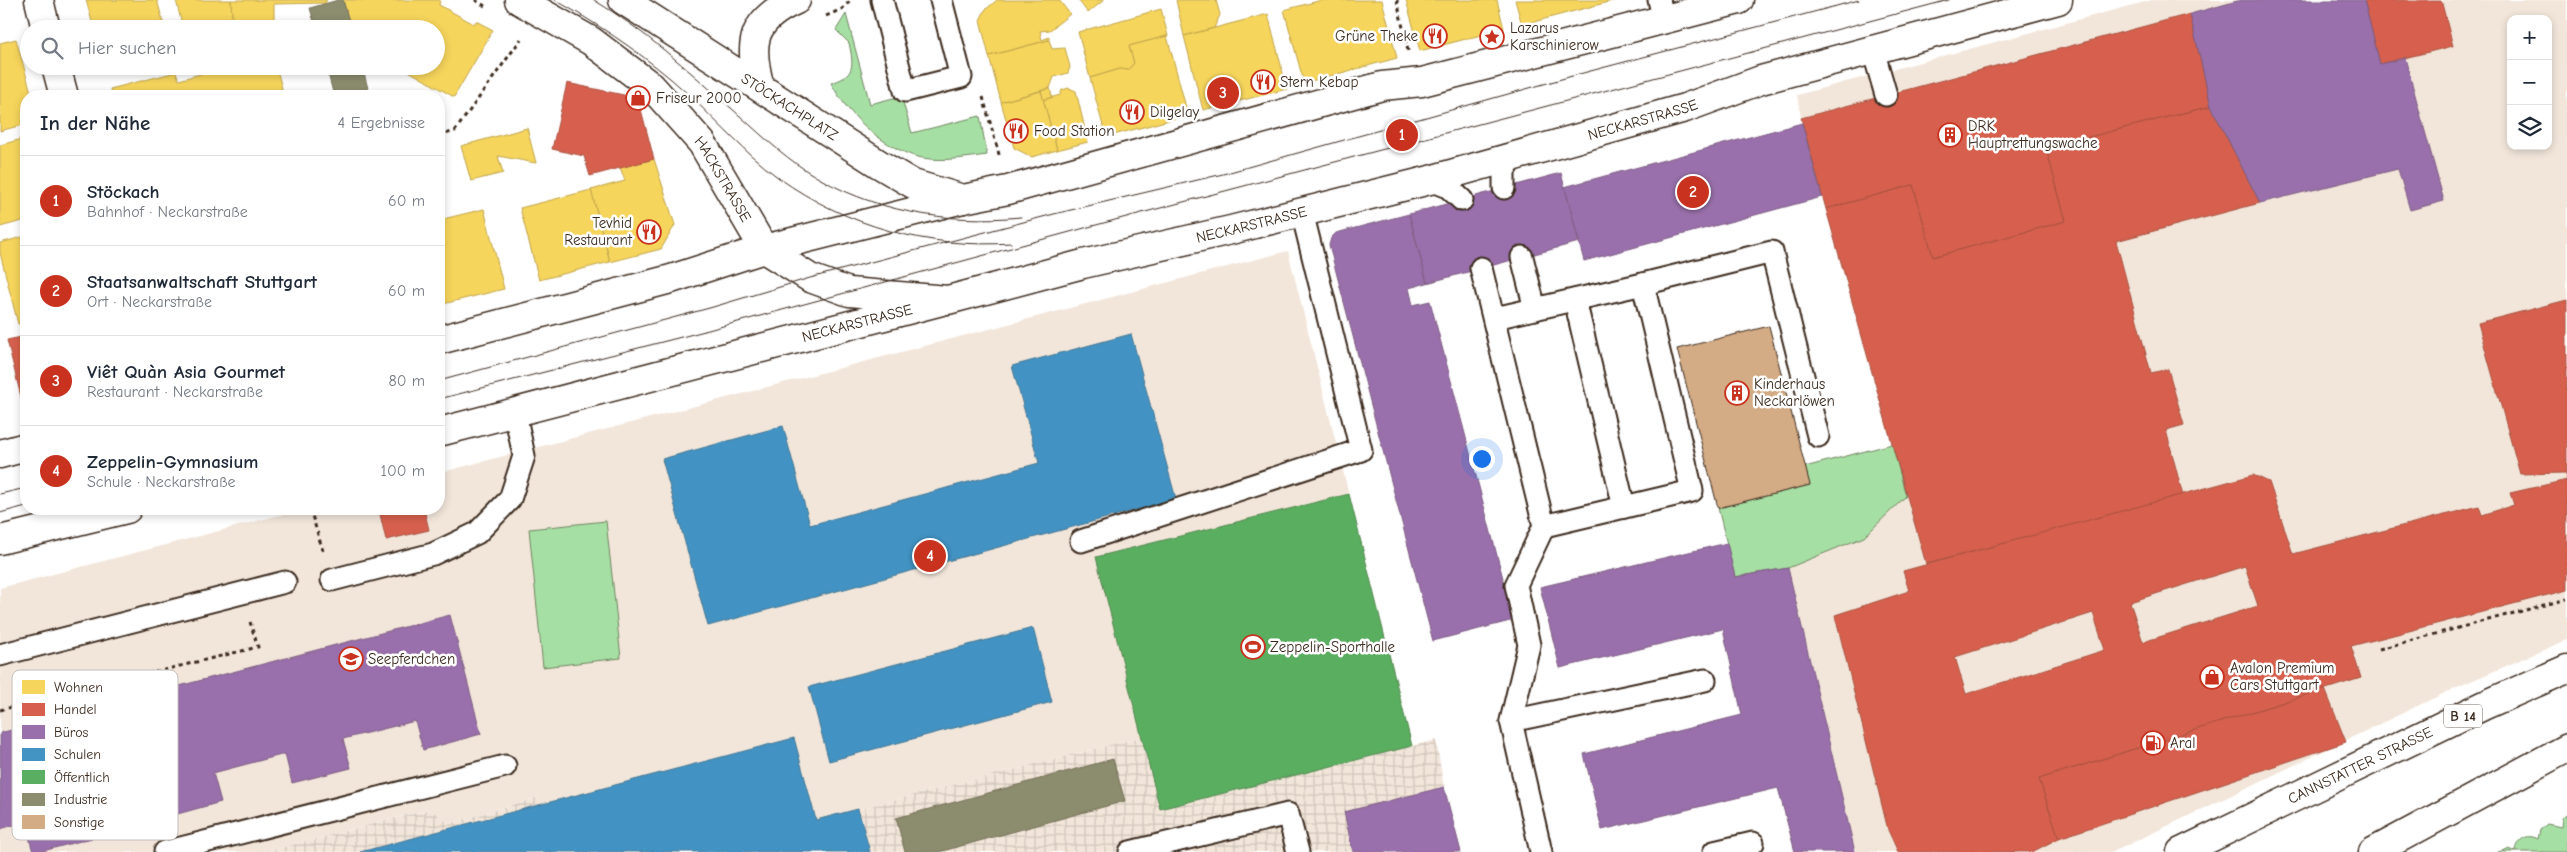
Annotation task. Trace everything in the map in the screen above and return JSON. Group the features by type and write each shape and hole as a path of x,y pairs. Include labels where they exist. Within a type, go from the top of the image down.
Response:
{"main road":[{"path":"39,0 44,20"},
{"name":"HACKSTRASSE","path":"519,0 591,41 652,87 702,143 764,249 810,278 849,292 948,300"},
{"name":"STÖCKACHPLATZ","path":"623,0 913,184 963,199"},
{"path":"760,87 753,59 754,38 765,20 782,6 796,0"},
{"path":"445,338 671,279 764,249 963,199 1008,190 1382,86 1416,83 1662,10 1739,0"},
{"name":"NECKARSTRASSE","path":"445,430 1082,264 1430,180 1685,108 1761,80 2058,0"},
{"path":"58,75 62,90"},
{"path":"0,454 20,449"},
{"path":"0,540 102,515"},
{"name":"CANNSTATTER STRASSE","path":"2181,852 2476,710 2567,669"},
{"path":"2373,852 2567,748"}],"lane":[{"path":"883,2 905,91 961,77 941,0"},
{"path":"1873,50 1886,95"},
{"path":"1504,188 1504,170 1512,156"},
{"path":"1430,180 1448,187 1462,200"},
{"path":"1081,541 1361,450 1302,212"},
{"path":"1495,318 1772,252 1818,436"},
{"path":"1522,257 1535,309"},
{"path":"1482,268 1544,526 1516,585 1529,645 1510,721 1541,852"},
{"path":"1544,526 1692,491 1643,284"},
{"path":"1575,300 1624,507"},
{"path":"332,580 433,554 477,533 510,499 524,456 515,413"},
{"path":"0,655 285,582"},
{"path":"1510,721 1705,680"},
{"path":"165,852 505,766"},
{"path":"1130,852 1288,814 1298,852"},
{"path":"1714,852 1752,843"}],"path":[{"path":"475,0 490,9"},
{"path":"818,20 842,9 851,0"},
{"path":"1397,0 1416,83"},
{"path":"445,134 455,131 527,31"},
{"path":"312,515 324,555"},
{"path":"2379,649 2567,600"},
{"path":"164,670 258,647"}],"shaded area":[{"path":"2152,0 2567,0 2567,640 2457,687 2113,852 1855,852 1788,568 1864,537 1906,495 1801,118 1797,95"},
{"path":"1288,251 1412,746 1160,809 1141,737 816,820 794,738 540,805 538,797 449,824 429,809 265,852 0,852 0,588 280,515 445,515 445,471"},
{"path":"1141,737 1160,809 1436,740 1444,787 1461,852 265,852 430,809 449,824 538,797 540,804 794,738 816,820"}],"green space":[{"path":"846,14 870,104 901,96 912,133 980,116 987,155 941,160 914,156 901,151 877,136 856,117 846,106 831,83 845,77 851,69 852,58 849,43 836,30"},
{"path":"1892,444 1906,496 1864,537 1788,568 1735,577 1718,508 1809,485 1805,467"},
{"path":"606,521 621,658 543,667 529,529"},
{"path":"2567,813 2567,852 2516,852 2518,844 2523,838 2534,837 2538,839 2540,830 2547,824 2561,827 2562,818"},
{"path":"2508,849 2516,852 2498,852"}],"building: Wohnen":[{"path":"86,0 157,0 163,20 92,20"},
{"path":"176,0 231,0 232,20 181,20"},
{"path":"231,0 327,0 325,3 274,4 274,20 232,20"},
{"path":"343,0 440,0 439,5 474,24 476,21 493,30 454,97 445,90 416,75 445,75 445,20 349,20"},
{"path":"997,0 1059,0 1070,14 1050,30 1040,31 1042,40 1049,37 1049,40 989,56 980,20 985,10"},
{"path":"1078,0 1104,0 1088,13"},
{"path":"1176,0 1216,0 1220,15 1214,28 1184,36"},
{"path":"1322,0 1382,0 1397,58 1304,83 1284,10"},
{"path":"1406,0 1497,0 1504,29 1420,51"},
{"path":"1515,0 1616,0 1522,25"},
{"path":"1161,9 1168,36 1129,46 1134,63 1128,70 1120,69 1090,78 1078,32"},
{"path":"1268,14 1287,89 1203,110 1184,36"},
{"path":"1167,36 1188,115 1106,137 1090,78 1120,69 1128,70 1134,63 1129,46"},
{"path":"16,39 20,53 20,75 26,75 30,90 20,90 20,126 0,131 0,43"},
{"path":"1049,40 1052,49 1065,48 1070,67 1068,73 1054,77 1050,88 1001,102 989,56"},
{"path":"164,75 177,75 179,80 196,75 278,75 282,90 110,89"},
{"path":"1050,88 1052,97 1043,100 1041,91"},
{"path":"1069,88 1076,91 1088,142 1057,150 1043,100 1060,95 1062,90"},
{"path":"1041,91 1057,150 1032,157 1014,148 1001,102"},
{"path":"527,128 536,163 498,156 503,173 471,181 461,146"},
{"path":"20,140 20,222 0,227 0,145"},
{"path":"654,159 675,225 661,249 610,262 591,190 625,181 620,167"},
{"path":"591,190 610,262 539,280 520,208"},
{"path":"484,209 504,289 445,304 445,219"},
{"path":"20,238 20,324 18,324 0,253 0,243"}],"building: Handel":[{"path":"2364,0 2441,0 2453,46 2380,64"},
{"name":"DRK Hauptrettungswache","path":"2190,14 2211,106 2046,148 2066,221 1933,257 1913,185 1826,209 1801,118"},
{"path":"567,83 638,98 654,159 590,176 584,156 552,149"},
{"path":"2211,106 2260,203 2116,241 2151,373 2168,369 2184,425 2166,430 2183,496 1926,564 1826,209 1913,185 1933,257 2066,221 2046,148"},
{"path":"2567,300 2567,480 2566,473 2520,474 2478,323"},
{"path":"20,337 20,393 7,340"},
{"path":"2253,475 2269,482 2293,554 2479,506 2482,515 2514,505 2510,493 2567,480 2567,590 2351,646 2361,678 2039,779 2059,838 2032,852 1898,852 1888,830 1835,615 1909,591 1903,571","holes":["2245,566 2258,606 2143,642 2130,602","2093,613 2105,650 1966,694 1955,657"]},
{"path":"380,515 425,515 429,530 386,540"},
{"path":"2325,689 2346,742 2059,838 2039,779"}],"building: Büros":[{"path":"2241,0 2364,0 2380,64 2405,58 2444,201 2410,210 2398,169 2260,203 2211,106 2190,14"},
{"path":"1802,123 1822,197 1584,261 1564,187"},
{"path":"1561,173 1579,242 1427,283 1409,214"},
{"path":"1409,214 1427,283 1409,288 1413,305 1430,301 1514,620 1433,641 1329,245 1331,238 1336,233"},
{"path":"1727,543 1735,577 1788,568 1855,852 1795,852 1778,788 1602,830 1584,754 1742,715 1723,629 1560,668 1540,587"},
{"path":"450,615 481,734 423,750 415,721 343,739 351,768 292,783 285,754 213,773 221,802 178,814 178,686"},
{"path":"12,730 12,826 0,829 0,733"},
{"path":"1444,787 1461,852 1353,852 1344,812"},
{"path":"30,840 84,840 39,852 33,852"}],"building: Schulen":[{"path":"1131,334 1176,499 708,626 662,459 783,426 810,525 1039,463 1012,366"},
{"path":"1033,628 1052,702 829,761 809,687"},
{"path":"794,738 816,820 858,809 870,852 360,852"}],"building: Öffentlich":[{"name":"Zeppelin-Sporthalle","path":"1349,494 1412,746 1160,809 1096,557"}],"building: Industrie":[{"path":"343,0 349,20 313,20 310,8"},
{"path":"328,75 364,75 368,90 332,90"},
{"path":"1113,759 1125,801 939,852 905,852 896,818"}],"building: Sonstige":[{"name":"Kinderhaus Neckarlöwen","path":"1769,326 1810,485 1718,508 1677,349"}],"tram line":[{"path":"555,0 614,36 643,57 685,91 737,143 765,167 805,195 860,221 889,231 919,238 980,244 1011,243"},
{"path":"594,0 630,24 665,51 787,157 832,185 857,196 910,212 965,219 1021,217"},
{"path":"445,379 713,307 810,278 1054,214 1223,174 1583,73 1859,0"},
{"path":"445,397 701,332 1081,229 1949,0"},
{"path":"0,494 20,489"},
{"path":"0,513 20,508"}],"place":[{"name":"Grüne Theke","path":"1435,36"},
{"name":"Lazarus Karschinierow","path":"1492,37"},
{"name":"Stern Kebap","path":"1263,82"},
{"name":"Viêt Quàn Asia Gourmet","path":"1223,93"},
{"name":"Friseur 2000","path":"638,98"},
{"name":"Dilgelay","path":"1132,112"},
{"name":"Food Station","path":"1016,131"},
{"name":"Stöckach","path":"1402,135"},
{"name":"DRK Hauptrettungswache","path":"1950,135"},
{"name":"Staatsanwaltschaft Stuttgart","path":"1693,192"},
{"name":"Tevhid Restaurant","path":"649,232"},
{"name":"Kinderhaus Neckarlöwen","path":"1737,393"},
{"name":"Zeppelin-Gymnasium","path":"930,556"},
{"name":"Zeppelin-Sporthalle","path":"1253,647"},
{"name":"Seepferdchen","path":"351,659"},
{"name":"Avalon Premium Cars Stuttgart","path":"2212,677"},
{"name":"Aral","path":"2153,743"}]}
